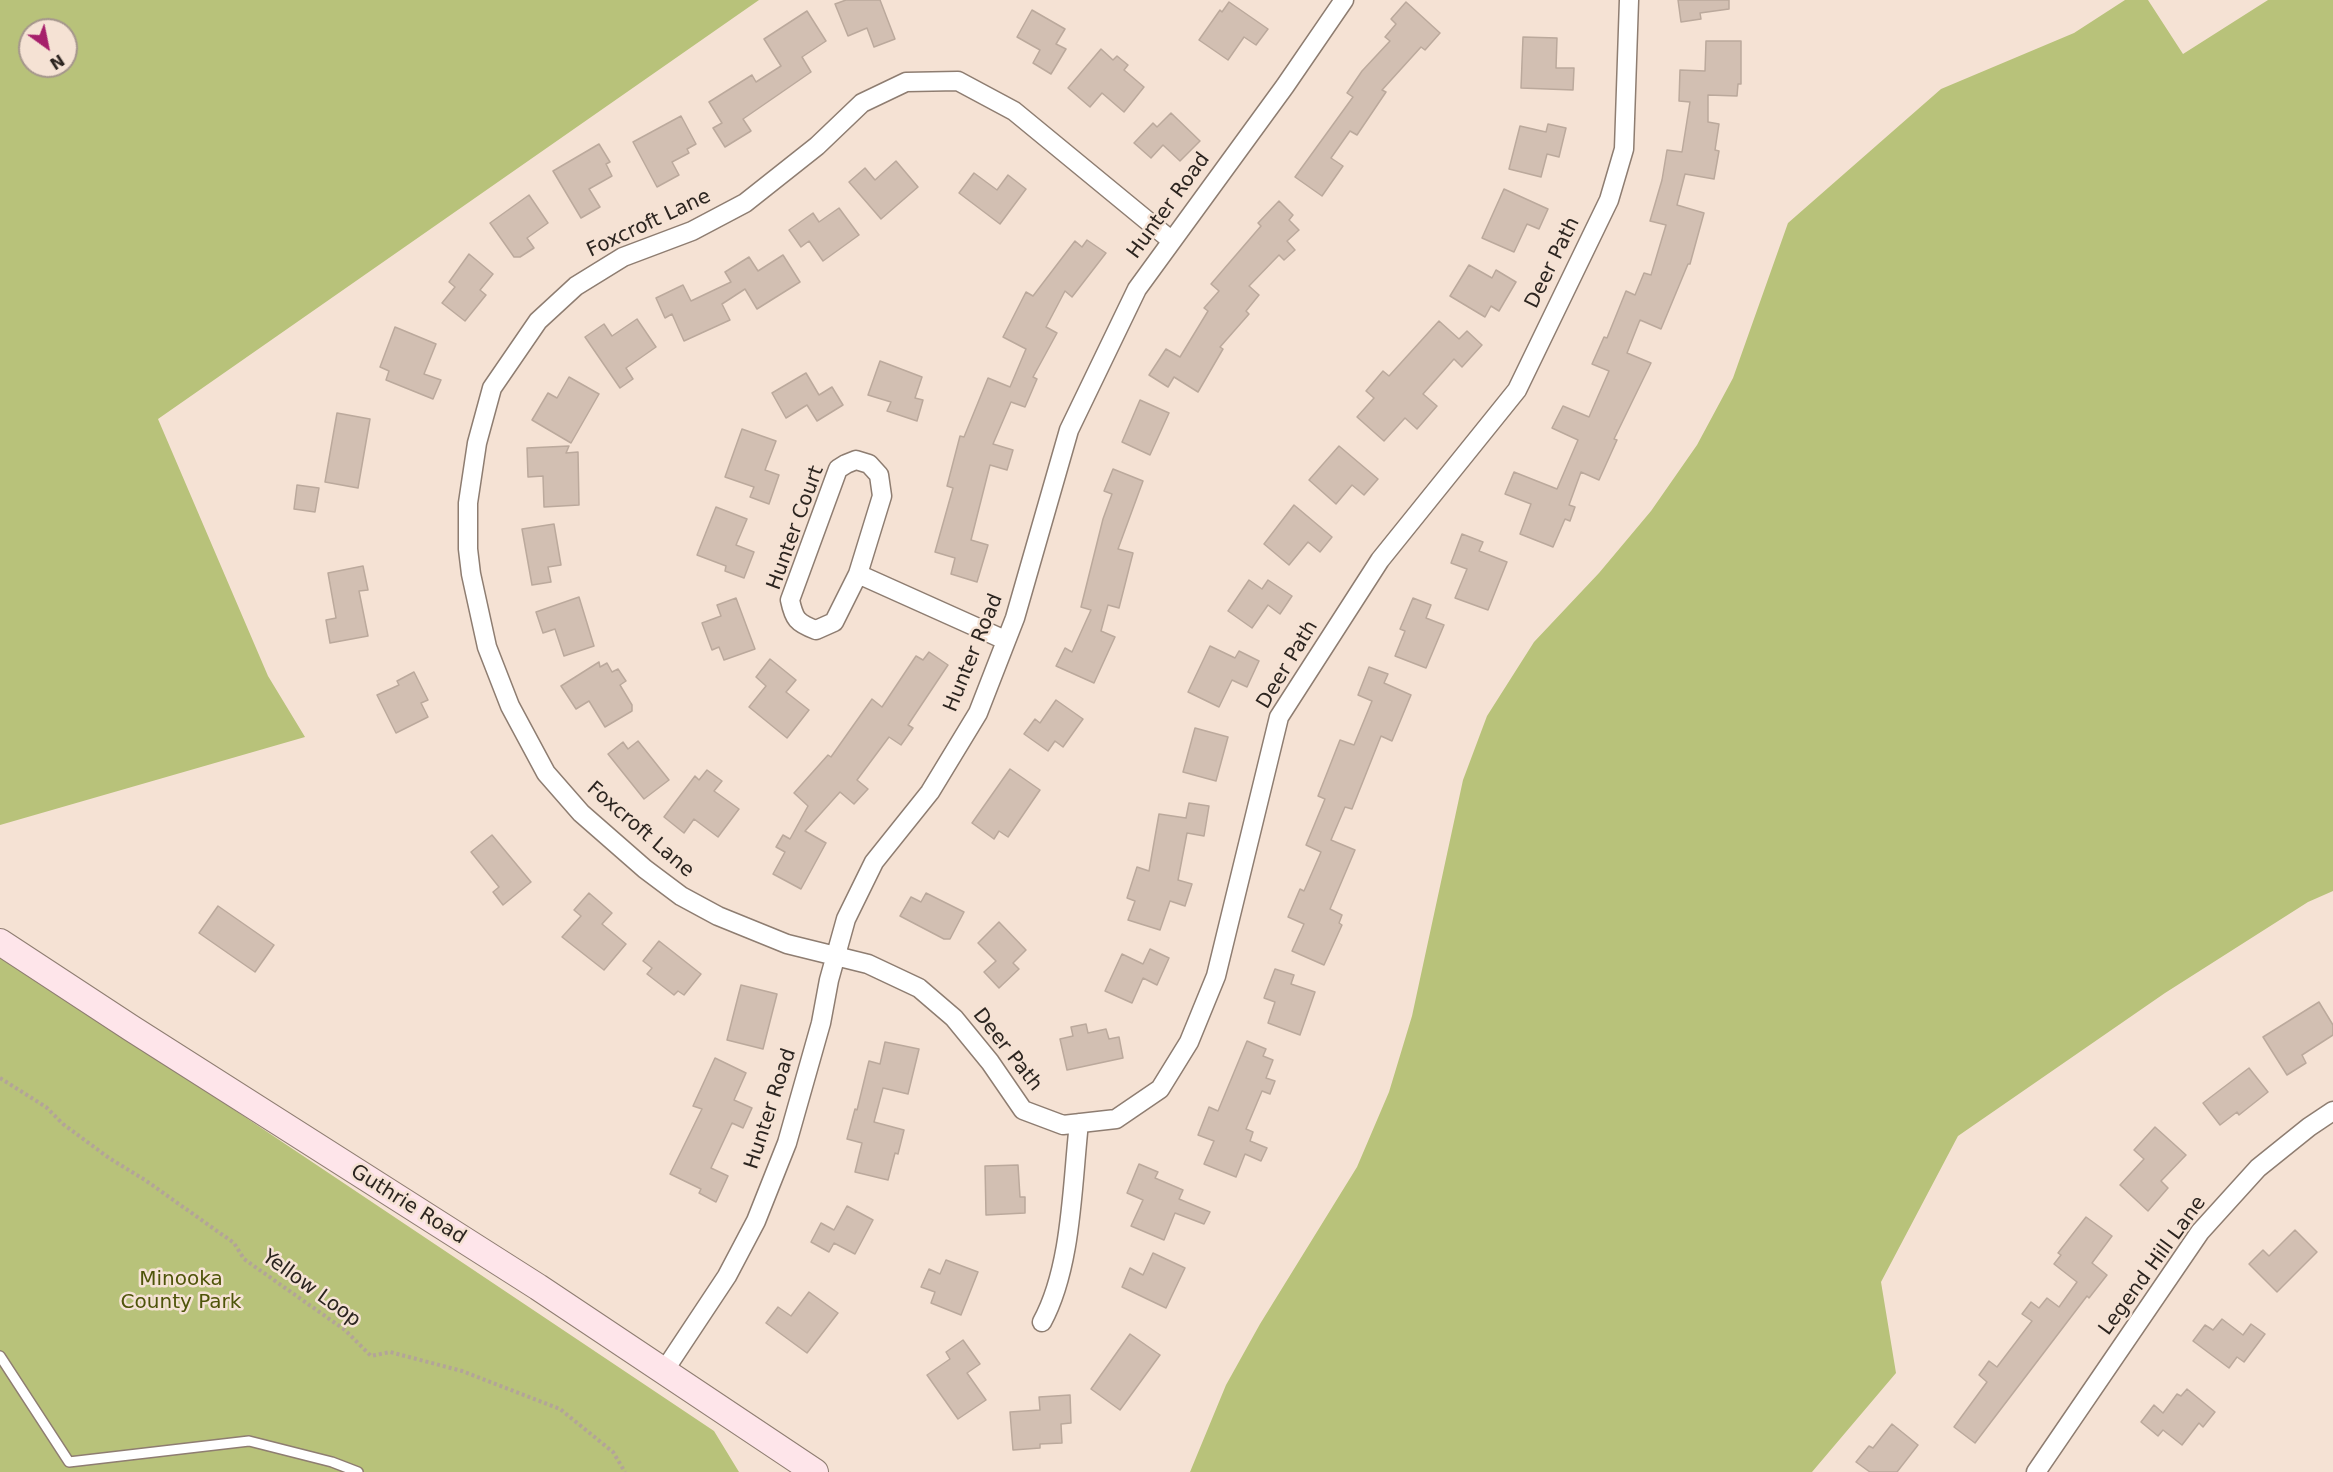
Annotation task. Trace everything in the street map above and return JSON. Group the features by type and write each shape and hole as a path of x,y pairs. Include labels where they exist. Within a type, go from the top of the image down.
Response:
{"street":[{"name":"Hunter Road","path":"664,1371 727,1276 756,1221 787,1143 821,1023 846,919 874,862 930,792 978,713 1005,640 1016,618 1069,430 1137,289 1285,86 1344,0"},
{"name":"Deer Path","path":"836,955 868,964 919,988 954,1018 990,1062 1023,1110 1063,1125 1116,1119 1160,1089 1190,1042 1216,976 1279,717 1380,560 1517,390 1609,200 1624,149 1629,0"},
{"name":"Foxcroft Lane","path":"836,955 788,944 718,916 681,896 645,869 581,813 546,773 510,706 487,647 471,573 468,549 468,503 477,443 492,388 538,321 576,286 623,257 692,231 745,203 817,146 862,103 906,82 957,81 1014,111 1172,241"},
{"name":"Hunter Court","path":"856,460 869,464 879,474 882,495 858,574 834,622 816,630 801,623 793,615 790,600 832,484 838,470 856,460"},
{"path":"858,574 1005,640"},
{"name":"Guthrie Road","path":"0,942 537,1287 815,1472"},
{"name":"Legend Hill Lane","path":"2036,1472 2200,1232 2258,1168 2309,1127 2333,1112"},
{"path":"1042,1322 1052,1304 1063,1265 1079,1123"}],"lane":[{"path":"0,1356 69,1462 249,1441 332,1462 358,1472"}],"path":[{"name":"Yellow Loop","path":"0,1078 46,1107 63,1124 109,1158 145,1180 234,1243 244,1259 345,1330 371,1356 390,1352 462,1371 560,1409 613,1452 625,1472"}],"green space":[{"path":"0,0 759,0 158,419 268,676 305,737 0,825"},
{"path":"2125,0 2148,0 2183,54 2268,0 2333,0 2333,891 2308,902 2165,993 1958,1136 1881,1282 1896,1373 1812,1472 1190,1472 1226,1385 1260,1324 1357,1167 1389,1092 1412,1016 1463,780 1487,716 1534,642 1599,573 1651,511 1697,445 1733,378 1788,223 1941,89 2074,33"},
{"name":"Minooka County Park","path":"0,953 714,1431 739,1472 0,1472"}],"building":[{"path":"846,0 880,0 895,39 874,47 867,28 848,36 835,4"},
{"path":"1678,0 1729,0 1729,9 1700,13 1701,19 1681,22"},
{"path":"1229,2 1268,29 1256,45 1244,37 1228,60 1199,40 1220,10 1222,12"},
{"path":"1406,2 1440,33 1425,50 1421,47 1382,90 1386,92 1357,135 1350,131 1331,158 1343,166 1322,196 1295,177 1353,97 1347,93 1362,71 1390,41 1385,37 1396,24 1391,19"},
{"path":"1032,10 1065,29 1056,44 1066,49 1051,74 1033,63 1040,50 1017,37"},
{"path":"807,11 826,41 802,57 811,72 743,119 751,131 725,147 713,128 722,123 709,102 752,75 756,82 781,66 764,39"},
{"path":"1523,37 1557,38 1556,68 1574,68 1573,90 1521,88"},
{"path":"1706,41 1741,41 1741,84 1738,84 1737,96 1708,95 1708,122 1719,124 1715,150 1719,151 1714,179 1685,174 1677,205 1704,213 1690,264 1688,264 1661,329 1640,320 1627,353 1651,363 1614,439 1617,440 1599,480 1581,472 1569,505 1575,507 1570,521 1565,519 1553,547 1520,534 1531,504 1505,494 1514,472 1557,489 1578,440 1552,428 1563,406 1589,417 1609,371 1592,364 1604,337 1607,338 1626,291 1635,295 1644,273 1651,275 1666,225 1650,221 1662,180 1667,150 1682,152 1690,102 1679,101 1680,70 1705,71"},
{"path":"1101,49 1113,60 1117,56 1128,65 1124,70 1144,87 1124,112 1102,93 1090,107 1068,88"},
{"path":"1171,113 1200,141 1180,161 1163,145 1151,158 1134,143 1153,123 1157,127"},
{"path":"681,116 696,144 687,149 689,153 672,162 679,175 657,187 633,142"},
{"path":"1548,124 1566,128 1559,157 1547,154 1541,177 1509,169 1520,126 1546,132"},
{"path":"599,144 610,162 606,164 612,176 589,189 600,207 581,218 553,171"},
{"path":"896,161 918,187 881,219 849,182 865,168 875,180"},
{"path":"974,173 997,190 1008,175 1026,189 1000,224 959,193"},
{"path":"1504,189 1548,209 1539,229 1527,224 1514,252 1482,238"},
{"path":"529,195 548,223 527,238 534,248 520,257 514,257 490,223"},
{"path":"1279,201 1293,215 1289,220 1299,230 1287,241 1295,250 1284,260 1279,255 1249,286 1259,295 1246,311 1249,314 1220,347 1223,349 1198,392 1174,377 1168,387 1149,375 1166,349 1180,357 1208,311 1204,308 1219,291 1211,284 1261,226 1258,223"},
{"path":"839,208 859,235 823,261 809,241 801,247 789,230 813,213 819,222"},
{"path":"1087,240 1106,253 1072,297 1065,291 1046,327 1057,333 1033,377 1037,379 1025,407 1011,402 993,444 1013,450 1007,470 990,465 971,540 988,545 977,582 951,574 955,558 935,552 953,488 947,486 960,436 964,437 988,378 1010,387 1026,349 1003,337 1026,292 1033,296 1075,241 1082,247"},
{"path":"469,254 493,274 480,290 486,295 465,321 442,303 455,287 449,282"},
{"path":"783,255 800,282 757,309 745,289 722,304 730,320 684,341 672,314 665,318 656,298 683,285 691,301 731,282 725,272 749,257 758,271"},
{"path":"1469,265 1492,278 1496,270 1516,282 1499,311 1491,306 1485,317 1450,296"},
{"path":"637,319 656,347 626,368 633,379 620,388 585,337 604,324 612,336"},
{"path":"1439,321 1459,339 1467,331 1482,345 1462,367 1454,359 1423,394 1437,406 1417,429 1405,418 1384,441 1357,417 1374,398 1366,391 1383,371 1389,376"},
{"path":"395,327 436,344 424,374 441,380 433,399 386,380 389,371 380,367"},
{"path":"880,361 922,377 915,398 923,400 917,421 887,411 891,402 868,395"},
{"path":"806,373 819,395 832,387 843,405 817,421 807,405 786,418 772,393"},
{"path":"569,377 599,394 571,443 532,420 548,393 557,398"},
{"path":"1140,400 1169,413 1150,455 1122,442"},
{"path":"337,413 370,419 358,488 325,482"},
{"path":"742,429 776,441 765,470 779,475 769,504 750,497 754,487 725,477"},
{"path":"569,446 566,453 578,452 579,505 544,507 543,476 528,477 527,448"},
{"path":"1339,446 1378,479 1364,495 1352,485 1336,504 1309,480"},
{"path":"1113,469 1143,481 1118,549 1133,553 1119,608 1108,605 1101,631 1115,637 1094,683 1056,666 1065,648 1072,652 1091,610 1081,607 1103,519 1112,494 1104,491"},
{"path":"297,485 319,488 315,512 294,509"},
{"path":"1294,505 1332,537 1320,552 1308,542 1289,565 1264,544"},
{"path":"716,507 747,519 736,545 754,552 744,578 725,571 726,566 697,555"},
{"path":"554,524 561,565 548,567 551,582 532,585 522,529"},
{"path":"1462,534 1483,542 1479,551 1507,562 1488,610 1455,598 1467,569 1451,563"},
{"path":"363,566 368,590 359,591 368,636 330,643 326,620 336,618 328,573"},
{"path":"1249,580 1262,589 1268,580 1292,596 1280,614 1268,605 1252,628 1228,611"},
{"path":"579,597 594,646 564,656 555,629 543,633 536,612"},
{"path":"736,598 755,649 724,660 719,647 712,650 702,623 721,616 717,605"},
{"path":"1413,598 1431,605 1426,618 1444,625 1426,668 1395,656 1405,631 1400,629"},
{"path":"1210,646 1235,658 1239,651 1259,661 1247,687 1232,680 1219,707 1188,692"},
{"path":"929,652 948,665 908,725 913,728 901,745 889,737 857,780 868,789 854,804 840,792 805,831 826,843 801,889 773,874 785,852 776,847 783,835 790,839 808,806 794,793 828,755 831,757 872,699 882,707 916,656 923,660"},
{"path":"770,659 796,680 786,692 809,710 787,738 749,707 766,686 756,677"},
{"path":"599,662 600,667 607,663 612,672 618,669 626,681 620,685 632,705 632,711 605,727 589,701 576,709 561,686"},
{"path":"1369,667 1388,674 1384,683 1411,695 1392,741 1381,736 1352,809 1345,807 1331,840 1355,850 1330,909 1342,915 1339,923 1342,925 1324,965 1292,951 1304,924 1288,917 1300,889 1304,891 1321,852 1306,845 1325,799 1318,796 1340,740 1354,745 1372,701 1358,695"},
{"path":"414,672 428,700 421,703 428,717 396,733 377,695 399,685 397,681"},
{"path":"1056,700 1083,719 1063,747 1055,741 1048,751 1024,734 1035,719 1040,723"},
{"path":"1195,728 1228,737 1216,781 1183,772"},
{"path":"638,741 669,780 644,799 608,754 623,742 628,749"},
{"path":"1010,769 1040,790 1008,837 999,831 994,839 972,823"},
{"path":"707,770 722,781 714,791 739,809 718,837 694,819 684,833 664,817 695,776 699,780"},
{"path":"1189,803 1209,806 1204,836 1187,833 1178,880 1192,884 1185,906 1170,901 1160,930 1128,920 1135,901 1127,898 1137,867 1149,871 1159,814 1186,818"},
{"path":"492,835 531,882 503,905 493,892 499,887 471,852"},
{"path":"589,893 612,913 602,924 626,944 604,970 562,937 581,916 574,910"},
{"path":"926,893 964,912 950,939 944,939 900,916 911,897 921,902"},
{"path":"218,906 274,945 255,972 199,933"},
{"path":"999,922 1026,950 1013,963 1019,969 999,988 984,972 996,961 978,943"},
{"path":"659,941 701,974 684,995 678,991 674,995 647,974 652,968 643,961"},
{"path":"1150,949 1169,958 1157,985 1143,978 1132,1003 1105,991 1122,954 1143,964"},
{"path":"1275,969 1294,975 1291,984 1315,992 1300,1035 1268,1023 1275,1002 1264,998"},
{"path":"741,985 777,994 763,1049 727,1040"},
{"path":"2319,1002 2333,1025 2333,1035 2302,1055 2306,1063 2287,1075 2263,1037"},
{"path":"1086,1024 1088,1033 1106,1029 1109,1039 1119,1037 1123,1058 1067,1070 1060,1039 1073,1036 1071,1027"},
{"path":"1247,1041 1266,1049 1263,1056 1273,1060 1266,1078 1275,1081 1270,1094 1262,1091 1246,1129 1253,1132 1250,1141 1267,1148 1261,1161 1245,1154 1236,1177 1204,1164 1214,1141 1198,1135 1209,1107 1218,1111"},
{"path":"885,1042 919,1049 908,1094 883,1088 874,1122 904,1130 888,1180 855,1172 862,1143 847,1139 869,1061 880,1064"},
{"path":"715,1058 746,1073 734,1100 752,1108 743,1128 732,1123 711,1168 728,1176 716,1202 699,1193 701,1189 670,1174 702,1109 693,1106"},
{"path":"2249,1068 2268,1092 2239,1115 2237,1112 2220,1125 2203,1103"},
{"path":"2155,1127 2186,1155 2161,1181 2168,1188 2148,1211 2120,1185 2144,1159 2134,1150"},
{"path":"1139,1164 1158,1172 1155,1178 1183,1190 1179,1199 1210,1212 1204,1224 1175,1213 1164,1240 1131,1226 1143,1200 1127,1193"},
{"path":"1018,1165 1020,1197 1025,1197 1025,1213 986,1215 985,1166"},
{"path":"847,1206 873,1220 855,1254 834,1243 829,1252 811,1242 821,1223 834,1230"},
{"path":"2086,1217 2112,1236 2092,1263 2107,1275 2089,1298 2087,1296 1975,1443 1954,1427 1987,1382 1979,1375 1989,1361 1997,1367 2032,1321 2022,1314 2031,1302 2039,1308 2047,1298 2059,1307 2077,1282 2054,1264 2061,1255 2058,1253"},
{"path":"2295,1230 2317,1252 2277,1292 2249,1264 2263,1250 2269,1256"},
{"path":"1153,1253 1185,1268 1166,1308 1122,1287 1130,1268 1143,1275"},
{"path":"946,1260 978,1272 961,1315 931,1303 935,1292 921,1287 929,1269 940,1274"},
{"path":"809,1292 838,1313 807,1353 766,1323 778,1307 791,1316"},
{"path":"2222,1319 2243,1335 2251,1324 2265,1334 2244,1362 2237,1357 2229,1368 2193,1341 2205,1325 2213,1330"},
{"path":"1130,1334 1160,1355 1120,1410 1091,1389"},
{"path":"963,1340 980,1364 967,1373 986,1400 958,1419 927,1375 950,1359 946,1352"},
{"path":"2187,1389 2215,1412 2203,1427 2199,1423 2182,1445 2163,1430 2158,1436 2141,1422 2154,1405 2163,1413 2177,1394 2181,1396"},
{"path":"1070,1395 1071,1423 1061,1424 1062,1443 1040,1444 1040,1448 1013,1450 1010,1412 1040,1410 1039,1397"},
{"path":"1892,1424 1918,1445 1897,1472 1870,1472 1856,1462 1869,1446 1873,1448"}]}
